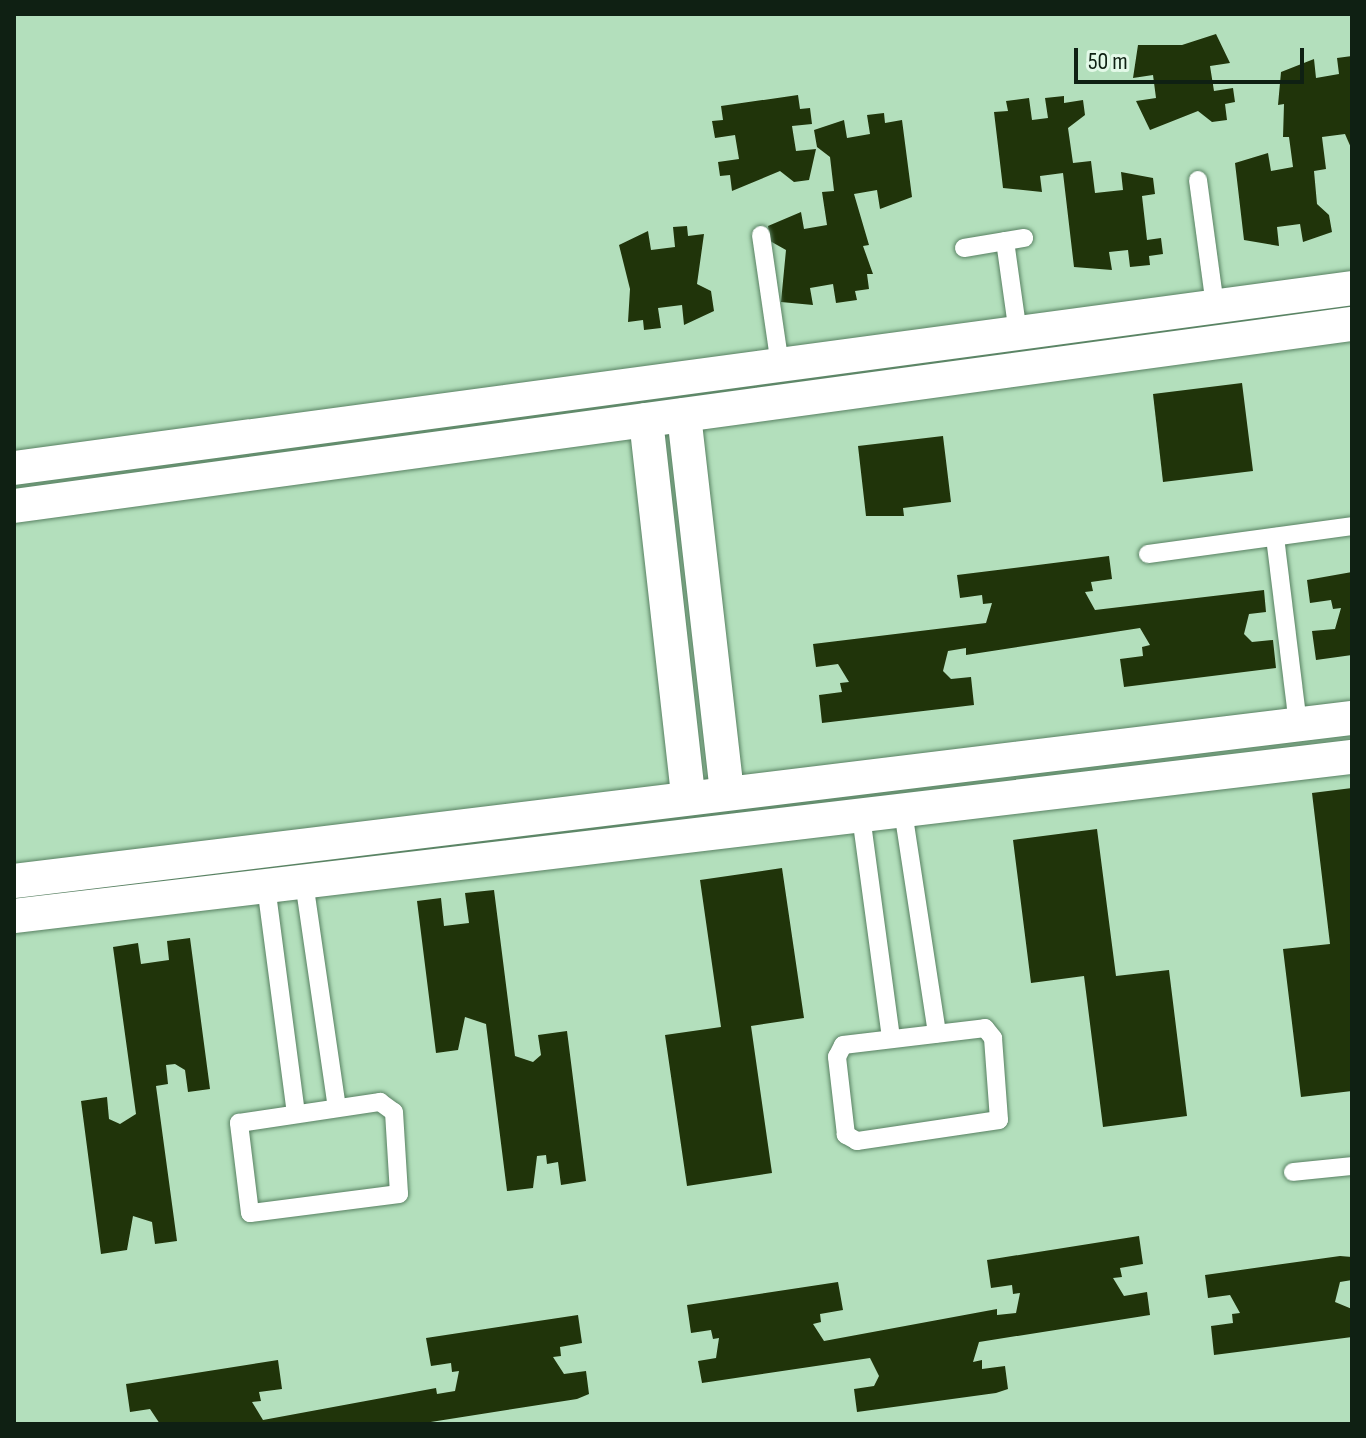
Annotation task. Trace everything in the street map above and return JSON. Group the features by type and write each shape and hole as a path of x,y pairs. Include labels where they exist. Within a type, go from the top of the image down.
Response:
{"street":[{"path":"14,468 1352,288"},
{"path":"1215,306 1220,342"},
{"path":"14,506 1352,324"},
{"path":"684,415 727,793"},
{"path":"646,420 688,797"},
{"path":"14,881 1352,718"},
{"path":"14,916 1352,757"}],"lane":[{"path":"1198,180 1215,306"},
{"path":"761,235 780,366"},
{"path":"964,248 1024,238"},
{"path":"1005,241 1018,333"},
{"path":"1148,554 1352,526"},
{"path":"1275,537 1298,724"},
{"path":"903,811 937,1033"},
{"path":"861,816 891,1039"},
{"path":"304,882 337,1107"},
{"path":"266,886 296,1113"},
{"path":"985,1028 992,1033 999,1120 853,1141 845,1130 837,1053 891,1039 937,1033 985,1028"},
{"path":"390,1104 399,1194 254,1215 246,1205 237,1127 243,1120 337,1107 390,1104"},
{"path":"1293,1172 1352,1166"}],"building":[{"path":"1216,34 1230,63 1210,66 1214,91 1233,88 1235,102 1225,104 1227,120 1212,122 1198,111 1150,130 1136,101 1156,98 1153,75 1133,78 1138,45 1182,45"},
{"path":"1352,56 1352,150 1345,134 1322,137 1326,169 1314,171 1317,204 1329,215 1332,232 1303,242 1300,224 1277,227 1279,246 1244,240 1235,163 1268,153 1271,171 1293,167 1289,137 1283,137 1284,104 1278,105 1281,72 1314,59 1316,78 1339,74 1337,58"},
{"path":"798,95 800,109 810,108 812,124 792,126 796,151 816,149 809,180 794,182 780,171 732,191 730,175 720,176 718,162 739,159 735,135 715,138 712,121 723,120 721,106"},
{"path":"1064,96 1064,103 1083,100 1085,115 1068,128 1073,163 1091,161 1095,193 1123,190 1121,172 1153,178 1155,194 1142,196 1147,240 1161,238 1163,254 1149,256 1150,265 1130,267 1128,250 1109,252 1112,270 1074,267 1063,173 1040,176 1042,192 1003,188 994,112 1008,111 1006,101 1029,98 1032,120 1048,118 1045,98"},
{"path":"884,113 885,123 902,120 912,197 880,209 877,190 854,194 869,245 863,246 873,274 867,274 869,289 855,291 857,300 836,303 833,284 810,288 813,305 781,302 786,250 770,241 768,226 801,212 804,229 827,225 822,192 834,191 830,157 817,147 814,130 844,120 847,138 870,134 867,115"},
{"path":"687,226 688,236 704,234 697,284 711,291 714,311 684,325 682,305 658,308 661,328 644,330 643,320 628,322 630,289 619,245 648,231 651,250 675,247 673,227"},
{"path":"1242,383 1253,471 1163,482 1153,394"},
{"path":"943,436 951,502 903,508 904,516 866,516 858,446"},
{"path":"1109,556 1112,579 1091,582 1093,591 1085,592 1095,610 1264,590 1266,612 1249,614 1244,634 1252,642 1273,640 1276,668 1124,687 1120,659 1143,656 1142,647 1150,645 1140,628 966,655 966,648 948,651 943,671 951,679 971,677 974,705 822,723 819,695 842,692 840,683 849,682 838,664 816,667 813,644 986,623 992,603 983,604 982,595 960,598 957,575"},
{"path":"1352,572 1352,655 1316,660 1312,631 1335,629 1341,608 1333,609 1331,600 1310,603 1307,580"},
{"path":"1352,788 1352,1091 1301,1097 1283,949 1330,944 1312,793"},
{"path":"1097,829 1116,976 1169,970 1187,1116 1103,1127 1084,976 1031,983 1013,840"},
{"path":"782,868 804,1018 751,1026 772,1173 687,1186 665,1035 721,1027 700,880"},
{"path":"494,890 515,1056 533,1062 541,1055 538,1035 567,1031 586,1181 561,1185 558,1162 547,1164 546,1155 537,1156 533,1188 507,1191 486,1024 465,1017 458,1050 436,1053 417,901 441,898 444,926 469,923 465,893"},
{"path":"190,938 210,1089 188,1092 185,1070 175,1064 166,1065 168,1084 156,1086 177,1241 155,1244 152,1222 133,1216 127,1250 101,1254 81,1101 107,1097 109,1119 120,1124 136,1114 113,947 138,943 141,964 169,960 167,941"},
{"path":"1139,1236 1143,1264 1120,1268 1122,1277 1113,1278 1124,1296 1147,1292 1150,1315 979,1342 973,1362 982,1360 982,1369 1005,1366 1008,1389 857,1412 854,1389 874,1386 879,1376 870,1358 702,1383 698,1361 716,1358 719,1338 713,1339 711,1330 691,1333 687,1305 838,1282 843,1310 820,1314 821,1322 813,1324 824,1341 997,1309 997,1315 1016,1313 1020,1293 1013,1294 1012,1285 991,1288 987,1260"},
{"path":"1340,1256 1352,1257 1352,1280 1340,1282 1335,1302 1352,1309 1352,1337 1214,1355 1211,1326 1233,1323 1232,1314 1240,1313 1230,1295 1208,1298 1205,1275"},
{"path":"578,1315 582,1343 560,1347 561,1356 553,1357 564,1374 586,1371 589,1394 577,1399 418,1424 160,1424 150,1409 130,1412 126,1384 278,1360 282,1389 259,1392 261,1401 252,1402 263,1420 436,1388 437,1394 455,1391 459,1371 452,1372 451,1363 431,1366 426,1338"}]}
